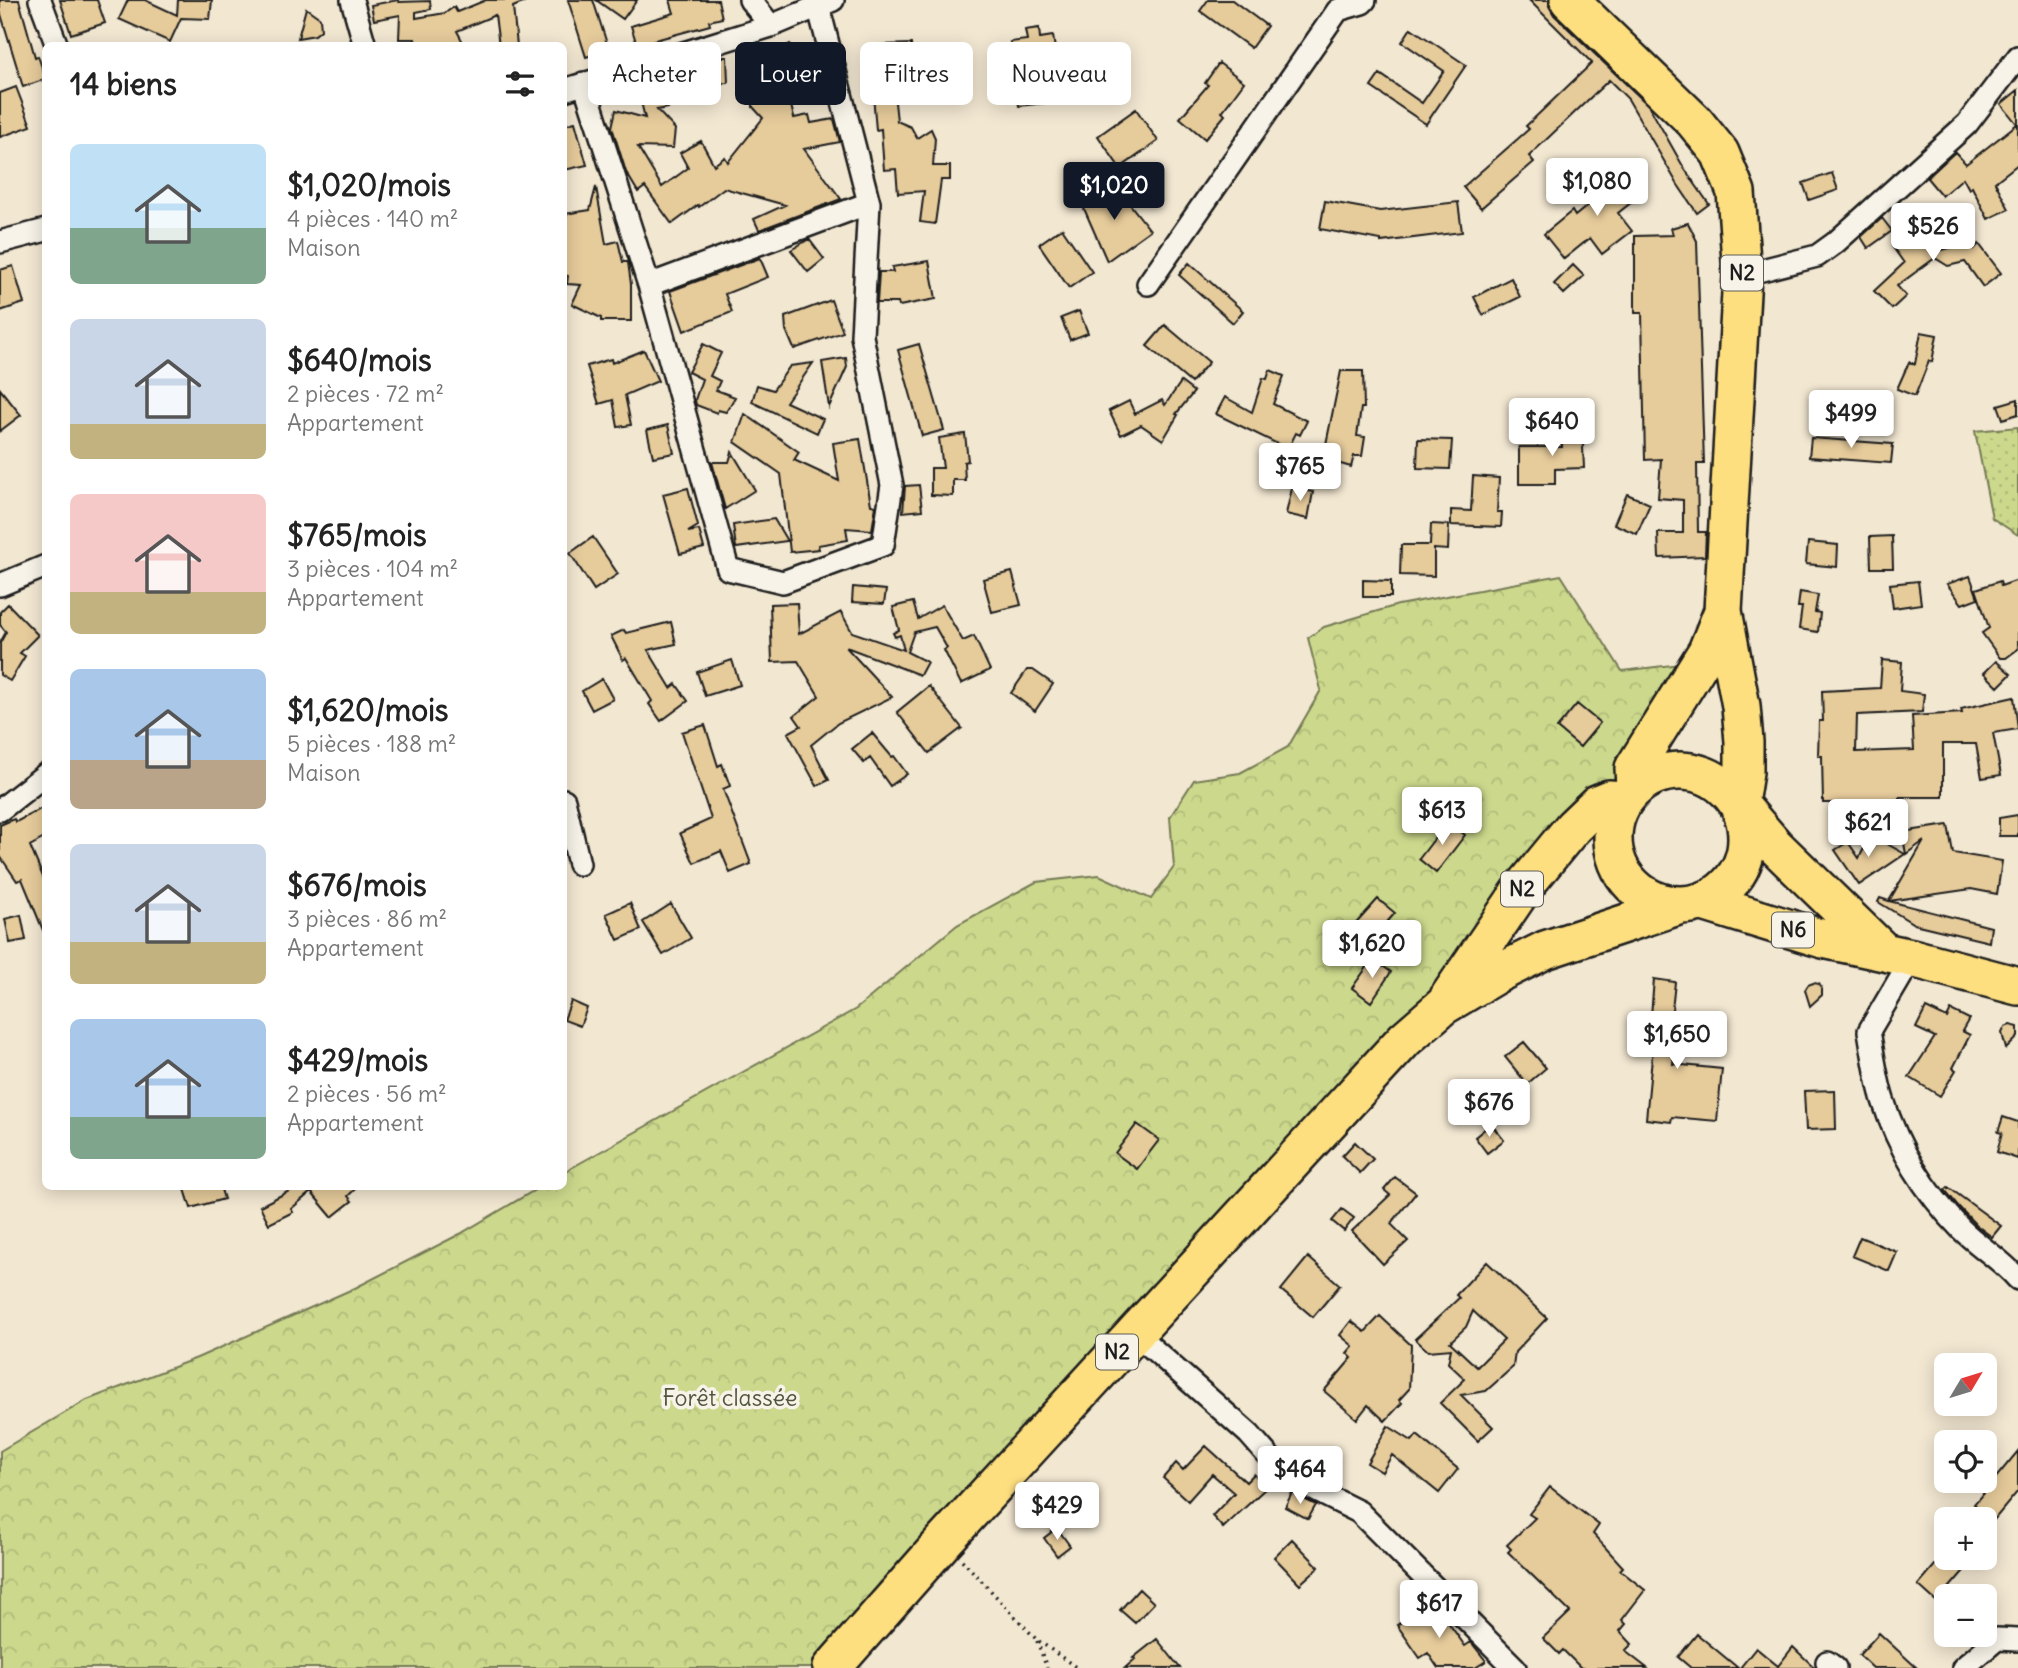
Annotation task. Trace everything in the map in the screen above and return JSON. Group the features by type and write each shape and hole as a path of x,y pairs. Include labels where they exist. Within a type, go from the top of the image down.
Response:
{"highway":[{"name":"N2","path":"1569,0 1694,121 1720,153 1736,192 1742,275 1723,611 1741,706 1744,742 1744,772 1739,804"},
{"name":"N2","path":"1443,1006 1523,888 1573,827 1597,804 1629,794 1634,768 1707,651 1723,611"},
{"path":"1671,771 1690,771 1709,777 1726,788 1739,804 1746,822 1748,842 1744,861 1735,879 1721,893 1690,904 1657,902 1640,892 1625,877 1616,859 1613,839 1615,818 1629,794 1651,776 1671,771"},
{"name":"N6","path":"1739,804 1775,846 1898,955"},
{"name":"N2","path":"841,1665 944,1541 1405,1039 1443,1006 1495,975 1545,950 1690,904"},
{"name":"N6","path":"1690,904 2018,986"}],"street":[{"path":"40,0 56,42"},
{"path":"352,0 364,42"},
{"path":"750,0 771,26"},
{"path":"1148,284 1338,10 1363,3 1365,0"},
{"path":"567,89 584,83 771,26 826,3 869,203 862,336 892,485 883,545 783,582 728,569 649,285 584,83"},
{"path":"1742,275 1817,256 1835,243 1967,124 2018,57"},
{"path":"649,285 869,203"},
{"path":"0,242 42,231"},
{"path":"0,585 42,568"},
{"path":"0,810 42,777"},
{"path":"567,813 579,864"},
{"path":"1898,955 1869,1031 1883,1100 1902,1148 1926,1187 1962,1230 2007,1266 2018,1279"},
{"path":"1135,1333 1249,1434 1285,1475 1359,1512 1515,1668"},
{"path":"1963,1668 1997,1639 2018,1640"}],"path":[{"path":"944,1541 1036,1639 1077,1668"},
{"path":"1036,1639 1046,1668"}],"green space":[{"path":"2018,427 2018,535 1992,518 1975,431"},
{"name":"Forêt classée","path":"1561,575 1622,671 1706,661 1516,930 849,1668 0,1668 0,1451 87,1400 197,1358 355,1288 460,1234 535,1190 567,1190 567,1170 856,1009 957,925 1036,882 1099,875 1151,899 1174,867 1170,817 1194,780 1240,773 1288,747 1321,690 1308,638 1324,627 1398,605"}],"building":[{"path":"0,0 19,0 35,57 38,56 42,68 42,80 23,87 0,11"},
{"path":"60,0 97,0 105,23 71,34"},
{"path":"128,0 145,0 177,15 178,0 212,0 210,19 181,18 170,42 119,19"},
{"path":"398,0 430,1 431,9 416,12 416,18 445,13 454,7 457,12 486,0 530,0 513,7 517,42 498,42 495,15 457,31 463,42 415,42 415,39 399,39 400,15 374,20 371,5"},
{"path":"568,0 593,0 606,42 588,42 586,57"},
{"path":"596,0 637,0 623,19"},
{"path":"670,0 718,0 722,18 709,21 710,25 648,42 636,42 631,26 674,13"},
{"path":"1208,0 1232,0 1267,26 1251,48 1200,11"},
{"path":"1529,0 1549,0 1554,15 1649,106 1684,168 1709,204 1697,213 1628,99 1609,80 1529,156 1534,162 1481,208 1463,187 1529,129 1526,126 1592,63"},
{"path":"306,8 320,18 321,30 315,35 298,38"},
{"path":"1039,28 1040,38 1053,36 1054,42 1010,42 1027,40 1025,30"},
{"path":"1411,28 1466,65 1426,124 1371,87 1380,74 1422,103 1444,71 1402,42"},
{"path":"721,57 727,57 728,83 721,83"},
{"path":"1219,63 1244,82 1222,112 1225,115 1205,139 1180,118 1208,85 1205,83"},
{"path":"16,87 31,126 0,137 0,93"},
{"path":"2018,90 2018,164 1995,182 2009,209 1988,219 1972,187 1969,189 1963,178 1942,196 1927,178 1955,152 1966,164 2017,124 2001,104"},
{"path":"642,105 667,105 668,108 657,110 675,129 673,148 638,147 662,187 688,168 680,153 701,141 714,165 725,157 728,162 763,118 753,107 791,105 794,118 809,115 811,123 834,119 840,142 804,149 841,199 759,230 754,219 785,205 724,188 672,224 645,187 638,192 626,172 612,127 616,110 645,118"},
{"path":"874,105 895,105 897,121 911,127 917,138 931,129 935,138 933,166 950,166 950,180 941,180 935,224 920,222 924,191 898,193 896,169 884,170 881,129 876,130"},
{"path":"1136,109 1158,141 1120,168 1098,136"},
{"path":"575,122 587,165 567,169 567,124"},
{"path":"1621,169 1642,194 1618,213 1632,231 1602,254 1590,238 1564,259 1544,234 1572,211 1575,216 1597,198 1592,192"},
{"path":"1832,173 1838,190 1809,200 1803,183"},
{"path":"1122,186 1129,203 1150,230 1107,261 1082,204"},
{"path":"596,187 606,244 618,241 623,262 628,262 631,321 601,321 601,318 572,304 581,285 567,284 567,214 590,210"},
{"path":"1325,201 1380,211 1458,202 1462,232 1381,242 1320,229"},
{"path":"1882,218 1892,231 1868,248 1861,237"},
{"path":"1688,223 1697,241 1704,464 1697,464 1698,532 1706,532 1705,556 1659,558 1658,533 1683,533 1683,500 1658,498 1661,459 1645,460 1642,313 1635,313 1635,236 1673,235 1671,228"},
{"path":"1062,228 1092,272 1069,288 1039,244"},
{"path":"1919,228 1939,239 1942,250 1964,244 1974,249 1979,244 2001,273 1983,287 1965,262 1948,266 1935,258 1897,286 1906,296 1892,309 1874,291 1904,263 1892,246"},
{"path":"809,239 824,259 808,272 791,250"},
{"path":"760,258 768,277 725,294 732,312 684,331 670,291"},
{"path":"929,261 936,299 899,306 898,303 877,303 879,272 893,272 892,267"},
{"path":"1189,263 1243,311 1233,323 1179,275"},
{"path":"1573,265 1584,276 1564,294 1554,284"},
{"path":"13,266 24,303 0,311 0,270"},
{"path":"1511,278 1520,297 1483,315 1474,297"},
{"path":"831,300 843,332 794,349 786,330 785,317"},
{"path":"1079,311 1088,333 1070,340 1061,318"},
{"path":"1165,325 1209,362 1191,383 1147,346"},
{"path":"1921,332 1937,335 1932,362 1929,361 1915,396 1897,389 1909,362 1915,364"},
{"path":"703,344 721,353 710,376 720,381 716,390 735,397 726,412 718,410 717,413 696,405 702,379 688,372"},
{"path":"919,344 944,430 922,436 898,350"},
{"path":"644,350 658,381 625,395 631,425 618,427 613,400 599,404 587,366 611,359 612,363"},
{"path":"846,358 847,367 829,407 822,362"},
{"path":"813,363 786,402 823,419 817,433 752,402 757,385 773,390 790,366"},
{"path":"1270,370 1284,376 1273,404 1307,421 1300,435 1296,433 1288,449 1216,414 1225,397 1252,412 1263,378 1267,379"},
{"path":"1341,371 1363,371 1364,408 1361,408 1357,436 1365,437 1362,456 1354,456 1351,467 1323,459"},
{"path":"1181,382 1194,392 1176,414 1178,415 1163,440 1141,425 1121,435 1109,411 1129,401 1135,414 1162,400 1165,405"},
{"path":"0,389 21,415 0,431"},
{"path":"2018,399 2018,414 2003,419 1998,405"},
{"path":"745,414 799,452 794,460 839,481 833,443 860,439 871,505 876,506 872,530 846,528 848,540 818,545 819,549 790,552 781,474 735,442"},
{"path":"668,425 674,453 653,457 647,430"},
{"path":"1582,426 1584,468 1555,469 1555,484 1519,484 1519,447 1562,447 1561,427"},
{"path":"965,434 968,461 964,462 965,480 953,480 953,496 931,495 931,468 943,468 939,438"},
{"path":"1811,438 1893,444 1891,463 1809,457"},
{"path":"1418,439 1452,440 1450,469 1417,468"},
{"path":"732,452 755,490 725,509 712,462 729,462"},
{"path":"1473,476 1499,478 1497,512 1502,512 1501,527 1451,525 1451,510 1471,511"},
{"path":"919,485 922,510 903,512 905,486"},
{"path":"688,488 698,526 688,532 699,530 704,548 680,554 663,494"},
{"path":"1292,488 1313,492 1308,519 1286,514"},
{"path":"1627,494 1650,504 1637,534 1614,524"},
{"path":"774,519 787,541 736,548 733,525"},
{"path":"1431,524 1449,525 1448,550 1434,549 1434,576 1400,575 1401,545 1430,545"},
{"path":"1892,536 1893,568 1871,568 1870,537"},
{"path":"593,537 618,574 594,590 570,553"},
{"path":"1808,542 1838,545 1837,567 1806,564"},
{"path":"1012,572 1021,605 992,612 983,579"},
{"path":"1970,576 1978,598 1962,604 1947,584"},
{"path":"1363,580 1391,581 1391,597 1363,597"},
{"path":"2018,580 2018,649 2006,658 2000,658 1982,633 1989,628 1976,589 2000,581 2001,586"},
{"path":"1918,581 1921,604 1893,608 1890,584"},
{"path":"853,587 886,590 884,604 852,602"},
{"path":"1800,592 1818,595 1815,612 1820,613 1818,632 1799,629 1802,607 1798,607"},
{"path":"913,602 918,619 942,605 963,641 974,636 990,670 961,684 944,650 947,648 935,627 914,632 907,652 927,662 920,675 846,647 892,697 838,723 811,745 829,780 817,786 788,733 801,726 794,716 819,696 798,661 772,662 770,604 797,603 799,634 841,612 852,632 904,650 900,635 895,637 893,633 899,630 893,607"},
{"path":"8,604 38,635 20,653 25,656 10,681 0,675 0,643 6,632 0,625 0,612"},
{"path":"671,622 676,644 648,650 671,688 676,684 688,701 661,721 649,704 652,701 626,658 623,660 611,636 624,630 626,633"},
{"path":"732,660 740,685 705,696 697,672"},
{"path":"1882,660 1902,662 1900,691 1924,694 1922,712 1857,715 1856,752 1914,750 1912,716 1962,713 1961,709 2014,697 2018,729 1993,733 2001,775 1982,778 1976,744 1943,744 1943,797 1900,797 1900,803 1823,803 1822,756 1818,756 1819,721 1823,721 1822,691 1880,688"},
{"path":"1996,661 2011,674 1998,687 1984,673"},
{"path":"1027,670 1033,670 1053,684 1035,711 1011,693"},
{"path":"602,679 613,699 592,710 582,691"},
{"path":"929,686 962,728 929,753 897,712"},
{"path":"1577,704 1600,723 1580,747 1557,728"},
{"path":"705,725 718,766 722,764 730,786 723,789 751,864 730,873 721,851 694,863 680,833 711,819 682,732"},
{"path":"872,733 907,774 890,786 870,758 864,763 852,749"},
{"path":"42,808 42,839 30,846 42,874 42,928 22,879 17,881 0,856 0,825 14,819 16,822"},
{"path":"2018,815 2018,836 1999,836 1999,818"},
{"path":"1448,821 1465,835 1436,873 1419,859"},
{"path":"1948,825 1953,853 2002,861 1997,894 1971,889 1889,901 1924,841 1906,854 1902,832"},
{"path":"1871,835 1905,854 1859,885 1835,850 1848,842 1859,858"},
{"path":"1880,898 1991,927 1989,942 1914,924 1878,902"},
{"path":"1378,899 1395,913 1368,944 1351,929"},
{"path":"630,903 641,930 618,940 606,914"},
{"path":"671,904 691,938 663,955 643,922"},
{"path":"21,915 26,940 10,943 5,919"},
{"path":"1373,959 1391,972 1371,1002 1352,988"},
{"path":"1654,979 1675,982 1671,1020 1677,1021 1673,1064 1722,1069 1717,1121 1672,1117 1671,1122 1646,1119 1656,1016 1651,1016"},
{"path":"1813,983 1819,984 1822,995 1810,1006 1805,990"},
{"path":"571,1001 587,1008 580,1026 567,1021"},
{"path":"1926,1008 1947,1018 1951,1010 1969,1019 1962,1031 1970,1035 1953,1068 1956,1070 1940,1096 1909,1077 1935,1037 1916,1028"},
{"path":"2005,1027 2018,1027 2018,1037 2006,1049 2002,1033"},
{"path":"1524,1042 1546,1068 1527,1084 1505,1057"},
{"path":"1835,1090 1836,1129 1806,1130 1804,1091"},
{"path":"2003,1117 2018,1122 2018,1159 1997,1152 2002,1133 1998,1132"},
{"path":"1137,1124 1159,1140 1137,1169 1115,1153"},
{"path":"1491,1124 1504,1140 1487,1153 1475,1137"},
{"path":"1355,1142 1373,1159 1360,1173 1342,1156"},
{"path":"1395,1177 1416,1193 1391,1224 1408,1241 1383,1264 1352,1231 1390,1195 1384,1190"},
{"path":"1948,1187 2001,1226 1992,1237 1958,1206 1945,1190"},
{"path":"185,1190 221,1190 224,1199 191,1208"},
{"path":"291,1190 354,1190 348,1196 352,1201 332,1217 311,1192 291,1209 293,1212 269,1224 260,1206"},
{"path":"1342,1209 1354,1218 1344,1231 1332,1221"},
{"path":"1860,1237 1897,1252 1889,1271 1852,1256"},
{"path":"1308,1257 1340,1285 1313,1317 1281,1290"},
{"path":"1487,1262 1547,1318 1515,1352 1513,1367 1486,1391 1461,1395 1493,1427 1478,1441 1440,1403 1465,1379 1448,1363 1451,1349 1428,1351 1415,1339 1459,1298 1456,1295","holes":["1473,1311 1504,1340 1477,1367 1450,1342 1466,1327"]},
{"path":"1380,1316 1411,1345 1409,1389 1399,1400 1402,1403 1385,1421 1368,1405 1357,1419 1324,1391 1352,1358 1347,1353 1353,1346 1340,1335 1351,1321 1365,1332"},
{"path":"1388,1426 1412,1441 1417,1435 1458,1469 1439,1493 1392,1455 1382,1472 1367,1463"},
{"path":"1206,1446 1246,1482 1254,1474 1267,1487 1223,1528 1212,1516 1234,1493 1212,1474 1188,1501 1163,1478 1176,1463 1183,1470"},
{"path":"2018,1451 2018,1491 1997,1516 1997,1507 1978,1507 1974,1504 1983,1493 1997,1493 1997,1476"},
{"path":"1550,1487 1599,1525 1593,1534 1623,1567 1620,1570 1645,1590 1622,1620 1626,1624 1620,1631 1632,1644 1625,1651 1647,1668 1581,1668 1563,1650 1559,1654 1543,1638 1570,1612 1508,1552 1511,1549 1507,1545 1535,1518 1529,1514"},
{"path":"1292,1493 1316,1505 1308,1519 1285,1507"},
{"path":"1057,1528 1070,1546 1057,1556 1044,1538"},
{"path":"1292,1539 1319,1567 1300,1584 1274,1557"},
{"path":"1934,1566 1934,1570 1965,1570 1953,1584 1934,1584 1934,1599 1918,1585"},
{"path":"1139,1589 1154,1603 1135,1623 1120,1610"},
{"path":"1430,1602 1465,1646 1471,1642 1486,1661 1475,1668 1438,1668 1428,1653 1420,1658 1397,1625"},
{"path":"1879,1633 1917,1668 1873,1668 1859,1655"},
{"path":"1697,1634 1738,1668 1691,1668 1678,1657"},
{"path":"1157,1639 1180,1668 1125,1668 1135,1659 1133,1658"},
{"path":"1793,1647 1815,1668 1740,1668 1756,1648 1778,1666"}]}
